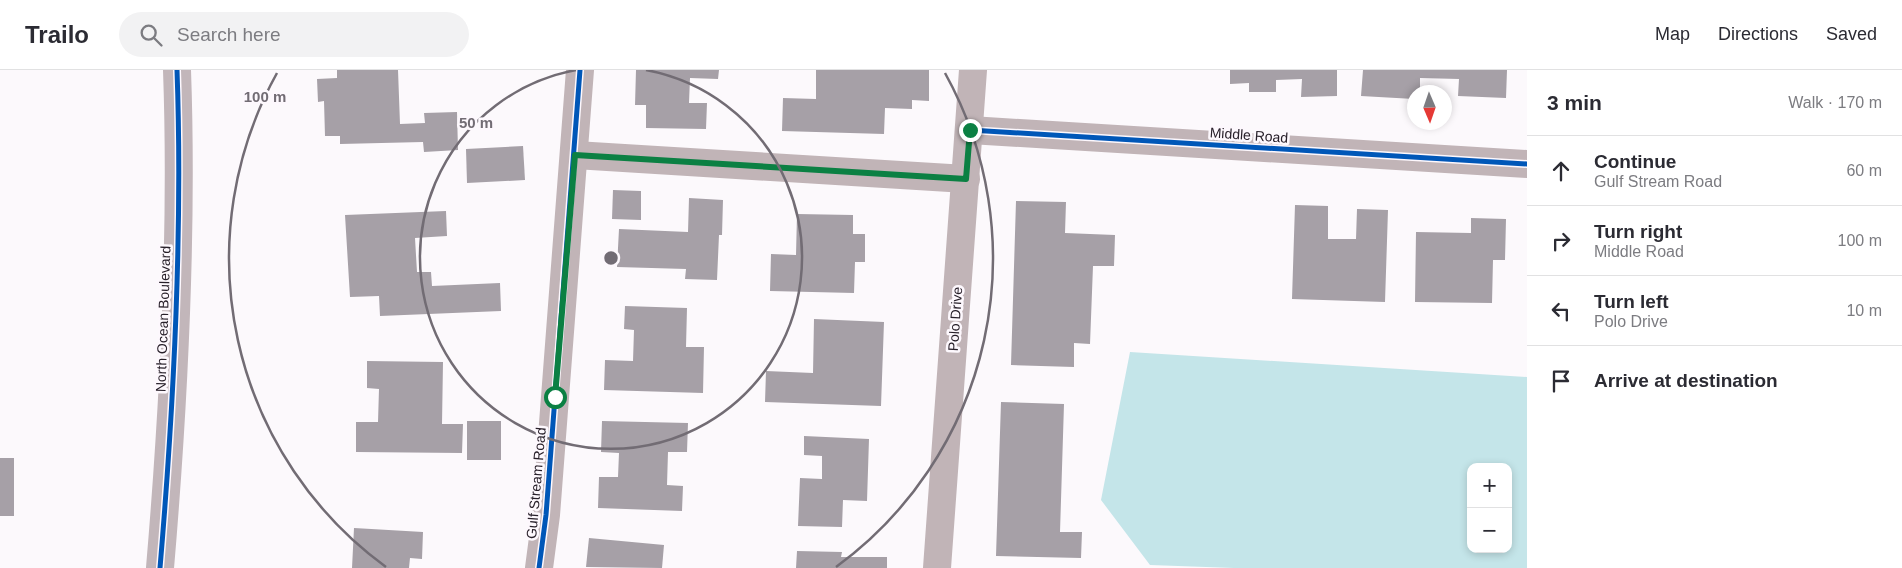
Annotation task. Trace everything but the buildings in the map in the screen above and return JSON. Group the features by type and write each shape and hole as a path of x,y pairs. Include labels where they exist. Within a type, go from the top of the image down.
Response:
{"main road":[{"name":"North Ocean Boulevard","path":"160,568 176,324 180,155 177,70"}],"street":[{"name":"Gulf Stream Road","path":"539,568 546,515 580,70"},
{"name":"Polo Drive","path":"937,568 973,70"},
{"name":"Middle Road","path":"970,130 1527,164"},
{"path":"575,155 966,179"}],"water":[{"path":"1130,352 1527,377 1527,568 1234,568 1150,565 1101,500"}],"cycle path":[{"path":"160,568 176,319 179,195 177,70"},
{"path":"539,568 546,515 580,70"},
{"path":"970,130 1527,164"}],"route":[{"path":"555,397 575,155 966,179 970,130"}]}
